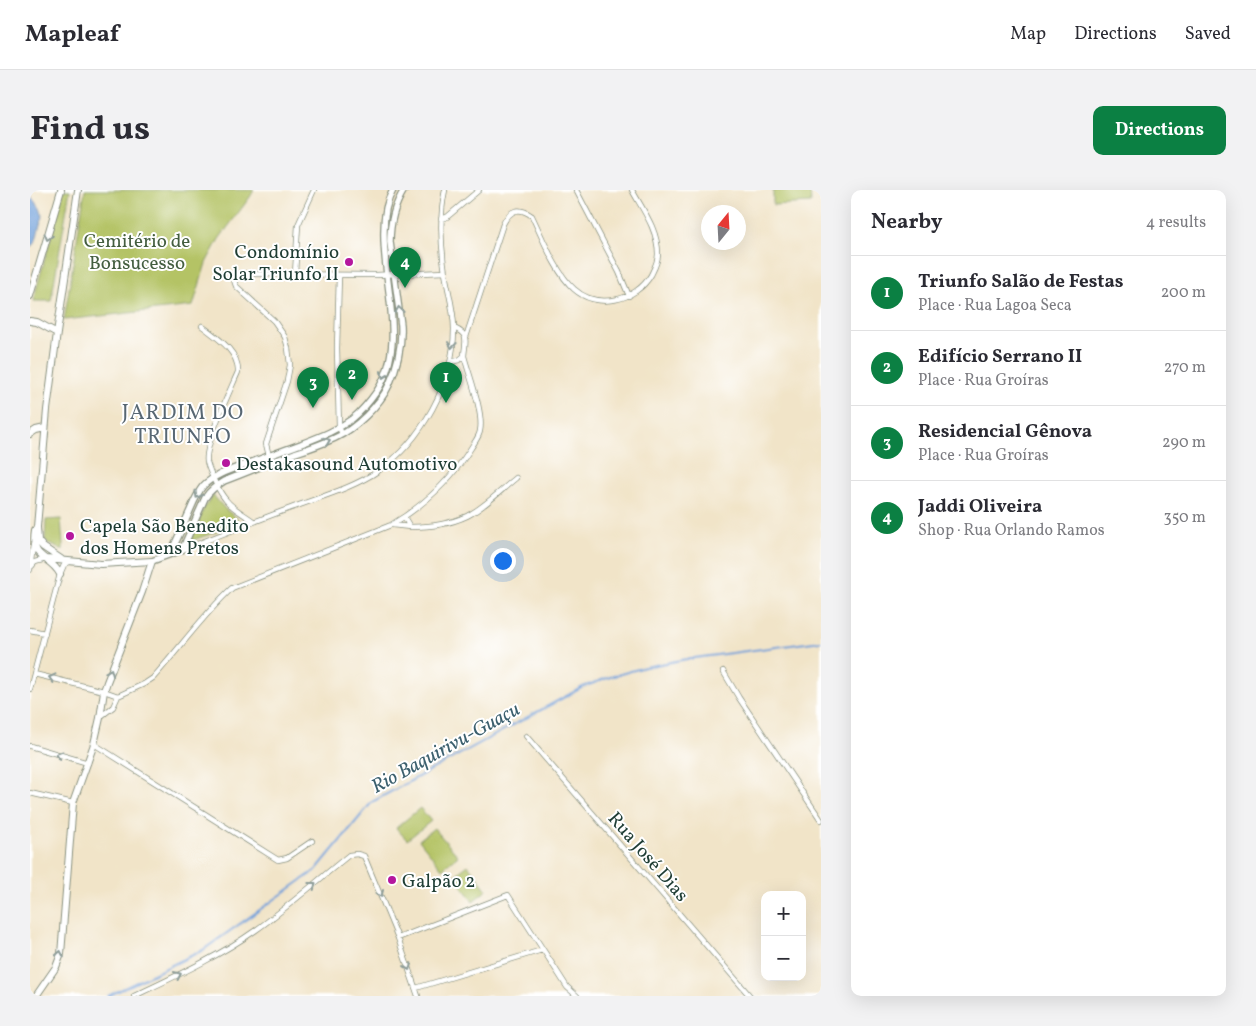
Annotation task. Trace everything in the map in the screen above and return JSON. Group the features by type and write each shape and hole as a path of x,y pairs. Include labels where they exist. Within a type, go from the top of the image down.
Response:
{"main road":[{"path":"30,296 61,190"},
{"path":"69,562 42,547 38,541 37,526 45,428 78,190"},
{"path":"30,321 37,322 57,334"},
{"path":"30,434 45,428"},
{"path":"37,526 34,531 34,543 38,554 57,568 60,574"},
{"path":"36,996 56,967 61,954 73,803 94,744 104,691 152,561 101,564 46,559"}],"street":[{"path":"295,274 298,226 314,190"},
{"path":"152,561 344,488 378,472 403,451 427,419 438,398 450,362 454,328 442,246 441,219 445,190"},
{"path":"441,219 448,217 479,190"},
{"path":"576,190 619,272 629,296"},
{"path":"100,717 113,706 118,696 144,684 152,678 199,622 232,588 391,525 414,510 456,471 480,432 477,402 464,356 466,336 503,224 509,215 520,210 532,216 565,281 576,291 592,299 605,301 618,300 639,290 648,281 655,268 658,256 657,242 650,224 632,190"},
{"path":"392,191 396,204"},
{"path":"170,554 198,493 205,484 222,474 332,432 352,419 364,407 381,384 388,366 393,329 386,275 384,239 384,218 392,191"},
{"path":"182,550 209,491 224,481 335,438 356,424 384,394 393,375 401,331 390,232 396,204 403,191"},
{"path":"269,456 266,444 287,381 290,365 288,348 285,337 274,321 236,286 234,280 237,274 386,275 445,272"},
{"path":"339,274 337,348 338,428 342,434"},
{"path":"202,326 220,340 236,360 238,366 238,372 209,444 207,462 223,496 230,505 253,522"},
{"path":"454,328 466,336"},
{"path":"450,362 459,360 464,356"},
{"path":"391,525 425,526 466,516 516,478"},
{"path":"404,517 410,527"},
{"path":"30,569 34,543"},
{"path":"30,569 35,562 46,559"},
{"path":"30,689 60,574 64,565 69,562"},
{"path":"30,630 45,633"},
{"path":"723,671 738,698 821,820"},
{"path":"34,674 118,696"},
{"name":"Rua José Dias","path":"526,736 750,996"},
{"path":"94,744 278,860 286,858 312,841"},
{"path":"30,746 88,763"},
{"path":"30,793 73,803"},
{"path":"134,996 190,970 256,930 349,855 357,854 364,856 398,938 418,996"},
{"path":"398,938 508,895 567,987 576,995"},
{"path":"416,988 542,950"},
{"path":"567,996 576,995"}],"green space":[{"path":"64,190 70,190 51,301 33,301"},
{"name":"Cemitério de Bonsucesso","path":"85,190 254,190 219,239 206,263 193,306 64,320"},
{"path":"773,190 810,190 811,203 773,205"},
{"path":"213,495 238,520 223,529 191,541 204,508"},
{"path":"61,519 63,550 49,544 45,540 46,520"},
{"path":"420,808 431,821 407,840 396,828"},
{"path":"434,828 458,856 442,869 419,840"},
{"path":"468,865 487,890 473,901 454,876"}],"water":[{"path":"30,190 31,197 40,208 43,217 37,238 30,247"}],"waterway":[{"name":"Rio Baquirivu-Guaçu","path":"108,996 203,950 316,870 372,802 583,687 645,667 687,659 821,641"}],"place":[{"name":"Condomínio Solar Triunfo II","path":"349,262"},
{"name":"Jaddi Oliveira","path":"405,288"},
{"name":"Edifício Serrano II","path":"352,400"},
{"name":"Triunfo Salão de Festas","path":"446,403"},
{"name":"Residencial Gênova","path":"313,408"},
{"name":"Destakasound Automotivo","path":"226,463"},
{"name":"Capela São Benedito dos Homens Pretos","path":"70,536"},
{"name":"Galpão 2","path":"392,880"}],"district":[{"name":"JARDIM DO TRIUNFO","path":"183,424"}]}
